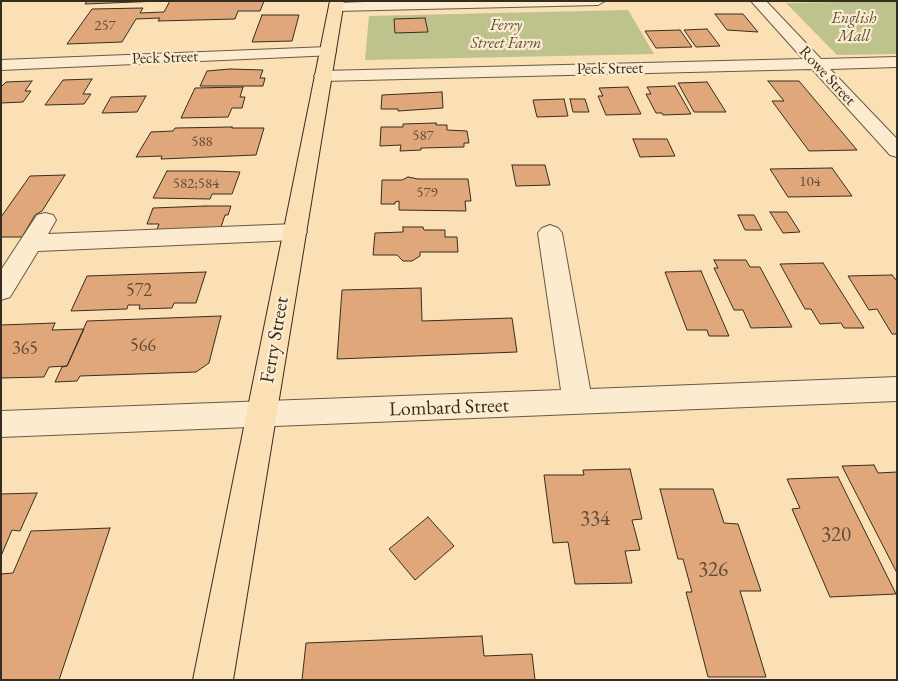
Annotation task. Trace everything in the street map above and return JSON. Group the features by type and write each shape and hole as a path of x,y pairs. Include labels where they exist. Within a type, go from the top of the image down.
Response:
{"main road":[{"name":"Ferry Street","path":"213,680 337,4"}],"street":[{"path":"337,4 598,1"},
{"name":"Rowe Street","path":"758,1 897,151"},
{"name":"Peck Street","path":"1,65 328,52"},
{"name":"Peck Street","path":"323,76 897,62"},
{"path":"1,291 44,220"},
{"path":"31,243 295,232"},
{"path":"550,233 578,402"},
{"name":"Lombard Street","path":"1,424 897,389"}],"green space":[{"name":"English Mall","path":"897,1 897,54 837,55 786,3"},
{"name":"Ferry Street Farm","path":"628,10 654,54 365,60 369,16"}],"building":[{"path":"87,1 160,1 85,4"},
{"path":"170,1 264,1 260,11 238,11 235,19 158,21 160,18 136,19 122,42 67,44 92,9 143,8 140,13 164,12"},
{"path":"715,14 743,14 758,32 727,30"},
{"path":"262,15 299,15 292,41 252,42"},
{"path":"425,18 428,32 395,33 394,19"},
{"path":"707,29 720,46 696,47 684,30"},
{"path":"680,30 692,47 656,48 645,31"},
{"path":"230,69 263,70 260,78 265,78 263,86 200,86 207,71"},
{"path":"92,79 83,94 91,94 84,104 45,105 63,80"},
{"path":"32,81 25,91 31,91 23,102 1,103 1,87 6,82"},
{"path":"768,81 799,81 857,150 809,151 772,101 784,101"},
{"path":"707,82 726,112 694,112 678,83"},
{"path":"675,86 691,114 663,115 662,113 656,113 646,94 651,94 647,87"},
{"path":"243,87 240,97 245,97 242,108 232,108 228,117 181,118 195,88"},
{"path":"628,87 641,114 606,115 598,96 603,96 599,88"},
{"path":"442,92 443,108 398,111 398,109 381,109 382,95"},
{"path":"146,96 137,112 102,113 111,97"},
{"path":"564,99 568,116 537,117 533,100"},
{"path":"570,99 585,99 589,112 573,112"},
{"path":"436,123 436,125 447,125 447,130 467,131 469,143 464,143 464,147 421,148 421,150 400,151 401,145 380,146 381,127 403,127 403,124"},
{"path":"175,128 264,128 256,155 161,159 162,156 136,157 151,132 173,131"},
{"path":"633,139 667,139 675,156 640,157"},
{"path":"512,165 545,165 550,185 516,186"},
{"path":"832,168 852,196 788,197 770,169"},
{"path":"167,171 240,172 232,194 212,194 210,199 153,198"},
{"path":"65,175 42,211 35,215 22,237 1,237 1,217 30,176"},
{"path":"408,177 418,179 468,179 471,201 465,201 466,211 399,210 399,201 395,202 395,204 381,204 382,180 402,180"},
{"path":"231,206 228,215 225,215 220,230 156,232 159,224 147,224 153,208"},
{"path":"770,212 787,212 800,232 783,233"},
{"path":"738,215 754,215 762,230 745,230"},
{"path":"403,227 445,230 445,237 457,237 458,252 420,252 420,256 412,261 403,261 397,255 373,255 375,233 403,232"},
{"path":"714,260 746,260 750,267 760,267 792,327 751,328 743,310 734,310 714,268 718,268"},
{"path":"823,263 864,328 844,328 841,323 820,324 811,309 805,309 780,264"},
{"path":"701,271 729,336 709,336 707,330 687,330 665,272"},
{"path":"206,272 196,303 174,303 172,308 139,309 140,305 128,305 127,309 71,311 87,276"},
{"path":"892,275 897,281 897,334 892,334 877,309 869,310 848,276"},
{"path":"421,288 422,321 512,318 517,352 337,359 342,290"},
{"path":"221,316 209,363 196,372 80,376 77,381 55,382 62,367 67,366 87,321"},
{"path":"55,323 52,330 84,329 67,366 49,367 44,377 1,378 1,325"},
{"path":"874,465 878,473 897,472 897,573 842,466"},
{"path":"630,469 642,519 632,520 640,550 625,551 632,583 575,584 568,542 553,543 544,475 584,475 583,470"},
{"path":"838,477 896,594 830,597 792,509 800,508 787,479"},
{"path":"660,489 713,489 724,523 738,524 761,591 740,591 766,677 708,677 686,592 692,592 683,559 678,559"},
{"path":"37,493 20,531 12,530 1,556 1,494"},
{"path":"428,517 454,546 415,580 389,549"},
{"path":"110,528 59,680 1,680 1,574 13,573 31,531"},
{"path":"482,636 484,656 532,654 535,680 302,680 306,643"}]}
